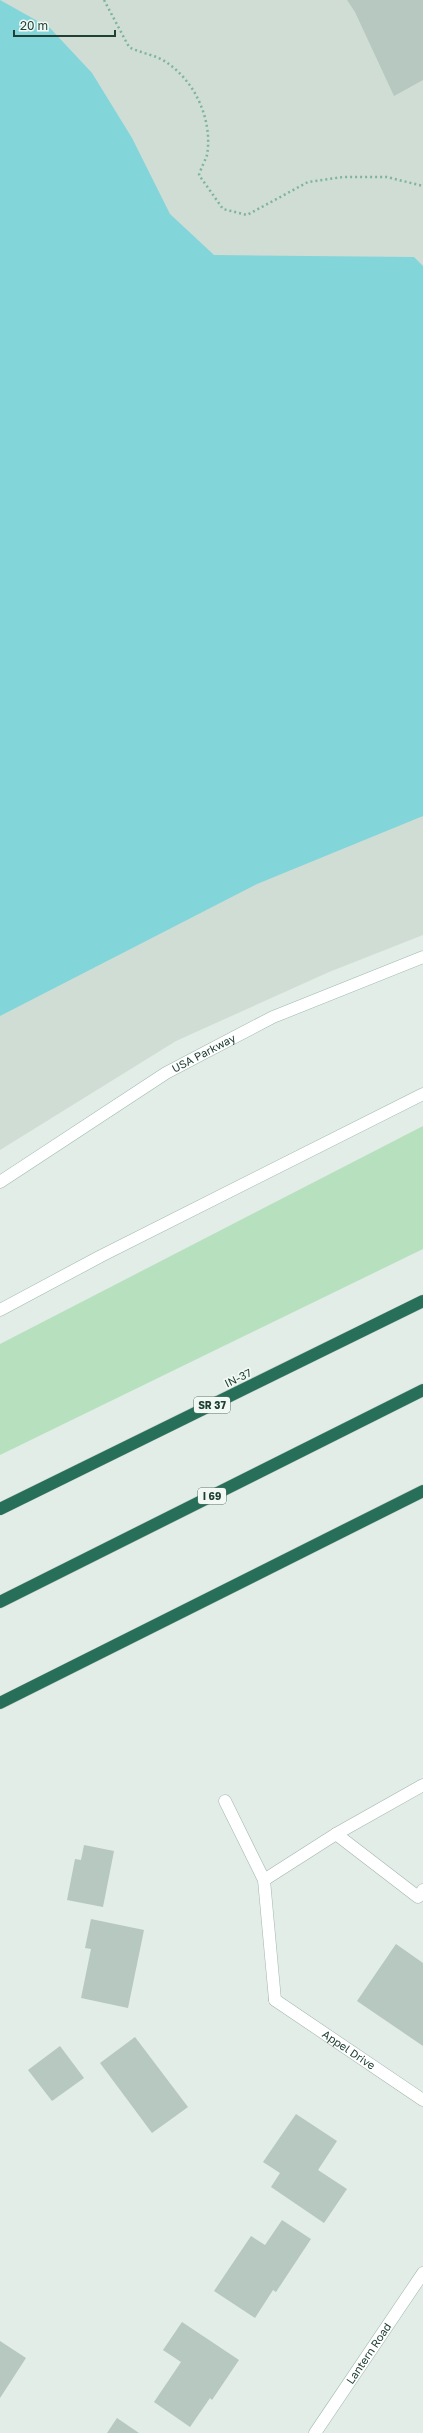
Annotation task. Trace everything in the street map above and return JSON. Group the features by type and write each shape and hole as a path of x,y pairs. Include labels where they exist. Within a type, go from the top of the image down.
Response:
{"highway":[{"name":"IN-37","path":"0,1510 423,1301"},
{"name":"I 69","path":"0,1602 423,1390"},
{"path":"0,1703 423,1491"}],"street":[{"name":"USA Parkway","path":"0,1182 166,1073 273,1017 423,957"},
{"path":"0,1310 108,1253 423,1094"},
{"path":"225,1800 264,1880 336,1834 423,1785"},
{"path":"336,1834 418,1898 423,1890"},
{"name":"Appel Drive","path":"264,1880 275,2000 423,2100"},
{"name":"Lantern Road","path":"318,2432 423,2273"}],"path":[{"path":"104,0 129,47 165,61 183,76 196,94 207,125 206,155 198,174 223,209 247,215 308,182 343,177 387,177 423,186"}],"shaded area":[{"path":"0,0 423,0 423,935 329,972 176,1041 0,1150"}],"green space":[{"path":"423,1126 423,1249 0,1455 0,1344"}],"water":[{"path":"0,0 50,28 92,73 132,138 170,214 214,255 414,257 423,266 423,816 257,884 0,1016"}],"building":[{"path":"347,0 423,0 423,80 394,96 355,12"},
{"path":"84,1845 114,1851 103,1907 67,1900 75,1859 81,1860"},
{"path":"91,1919 144,1930 128,2008 81,1998 91,1949 85,1948"},
{"path":"396,1944 423,1963 423,2046 357,2001"},
{"path":"135,2037 188,2107 152,2133 100,2063"},
{"path":"60,2046 84,2078 52,2101 28,2070"},
{"path":"296,2114 337,2141 318,2170 347,2189 324,2223 271,2187 280,2173 263,2162"},
{"path":"282,2220 311,2239 276,2292 273,2290 255,2318 214,2291 251,2236 265,2245"},
{"path":"182,2322 239,2360 212,2400 210,2398 190,2427 154,2402 181,2362 163,2350"},
{"path":"0,2341 26,2358 0,2398"},
{"path":"117,2418 139,2433 107,2433"}]}
